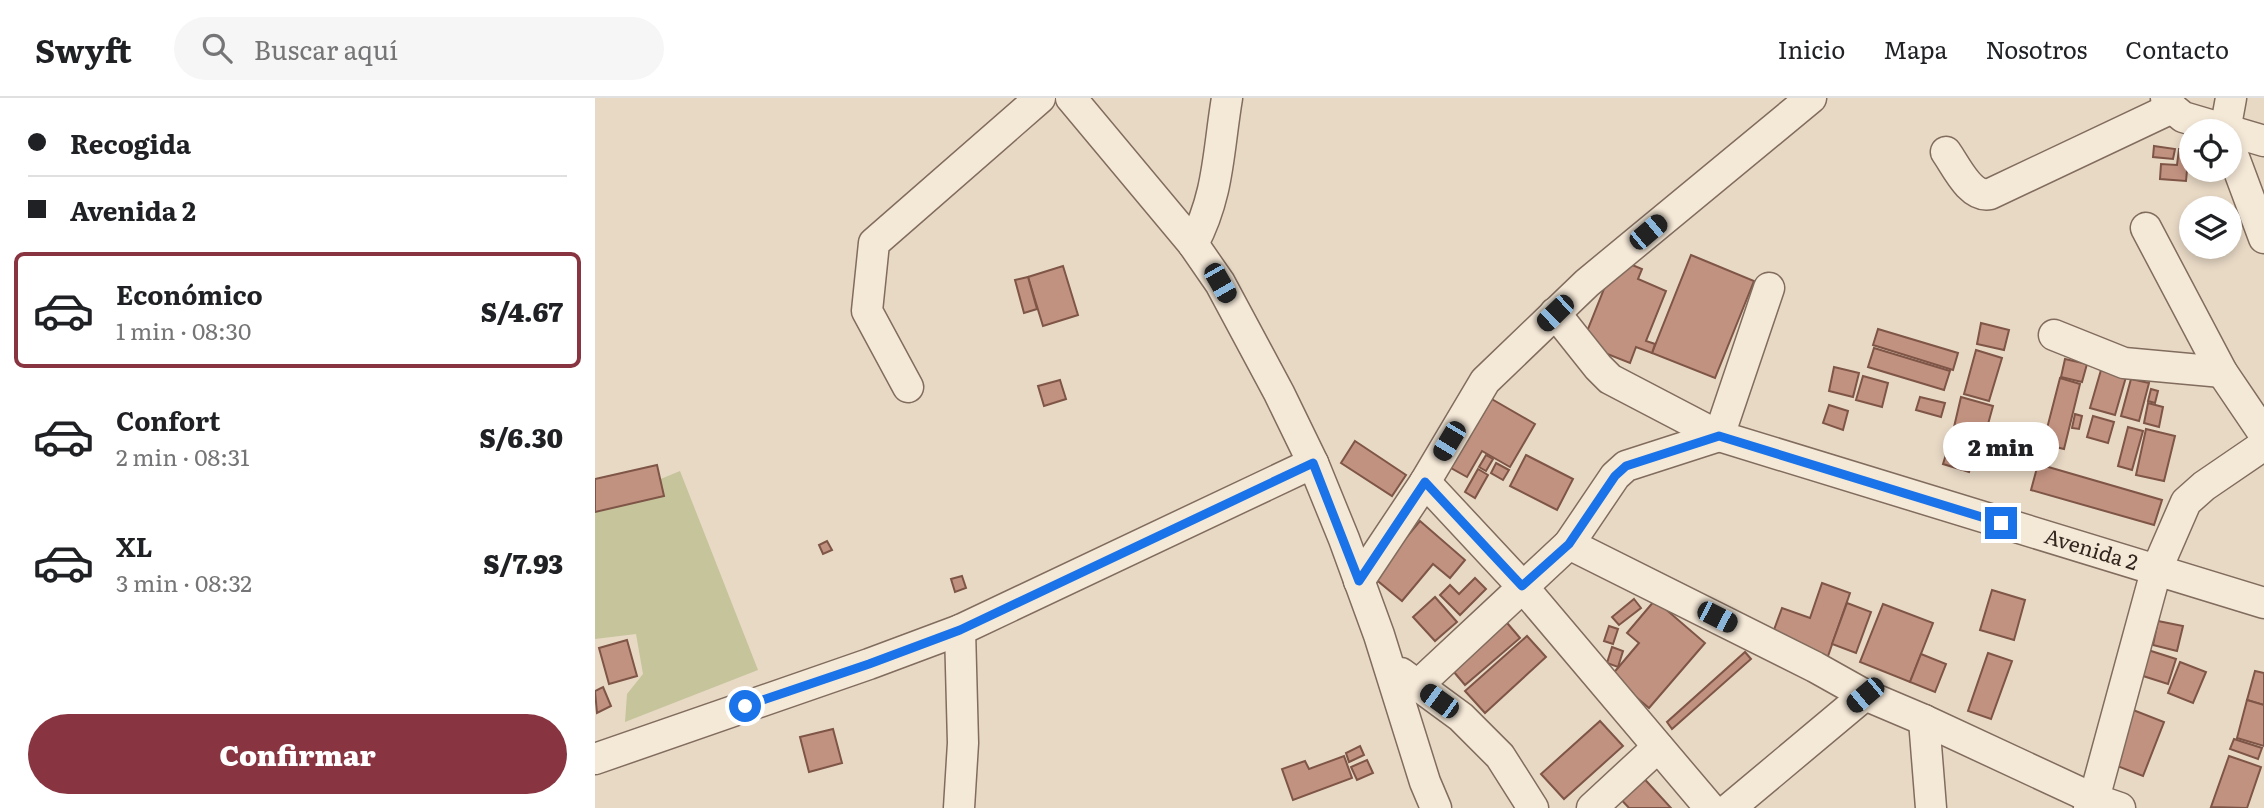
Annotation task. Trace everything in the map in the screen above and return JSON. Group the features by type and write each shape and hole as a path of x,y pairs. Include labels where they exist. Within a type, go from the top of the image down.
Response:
{"street":[{"path":"908,387 867,311 874,243 1040,98"},
{"path":"1071,98 1193,244 1247,331 1313,463 1359,581 1436,808"},
{"path":"1193,244 1206,220 1215,190 1227,98"},
{"path":"1359,581 1425,482 1485,381 1587,283 1811,98"},
{"path":"2228,119 2231,98"},
{"path":"1946,152 1974,192 1984,195 2169,103 2188,119"},
{"path":"2242,138 2264,141"},
{"path":"2242,178 2264,238"},
{"path":"2147,228 2223,372 2264,434"},
{"path":"1418,685 1569,544 1615,476 1626,466 1719,436 1769,288"},
{"name":"Avenida 2","path":"1555,313 1610,379 1719,436 2264,603"},
{"path":"2054,335 2124,363 2223,372"},
{"path":"1569,544 1803,660 1865,695 1924,720 2101,805 2155,571 2186,502 2204,486 2264,445"},
{"path":"595,759 960,630 1313,463"},
{"path":"1425,482 1522,586 1710,808"},
{"path":"959,808 963,743 960,630"},
{"path":"1387,662 1461,717 1500,756 1534,808"},
{"path":"1730,808 1865,695"},
{"path":"1924,720 1931,808"},
{"path":"1592,808 1658,747"}],"green space":[{"path":"680,471 758,670 625,722 627,694 643,674 636,634 595,639 595,506"}],"building":[{"path":"2154,146 2175,149 2173,159 2153,157"},
{"path":"2179,149 2179,180 2160,179 2161,164 2177,165"},
{"path":"1691,255 1754,281 1715,378 1652,353"},
{"path":"1625,262 1642,269 1638,279 1666,291 1646,341 1655,344 1652,353 1636,347 1630,363 1582,344 1612,269"},
{"path":"1063,266 1078,315 1043,326 1028,277"},
{"path":"1028,277 1037,309 1024,313 1015,280"},
{"path":"1981,323 2009,330 2004,350 1977,344"},
{"path":"1878,329 1958,353 1953,370 1873,345"},
{"path":"1874,348 1950,371 1944,390 1868,367"},
{"path":"1976,350 2002,358 1989,401 1964,394"},
{"path":"2065,359 2087,364 2082,382 2061,377"},
{"path":"1834,367 1859,373 1853,397 1829,391"},
{"path":"2101,370 2126,377 2115,415 2090,408"},
{"path":"1863,376 1888,383 1882,407 1856,400"},
{"path":"2060,378 2080,384 2064,449 2043,444"},
{"path":"2131,379 2149,383 2139,421 2121,416"},
{"path":"1060,380 1066,399 1044,406 1038,386"},
{"path":"2151,389 2158,391 2155,403 2148,401"},
{"path":"1483,394 1535,424 1510,467 1482,451 1467,477 1444,464"},
{"path":"1920,397 1945,403 1941,417 1916,410"},
{"path":"1961,397 1993,406 1985,435 1954,427"},
{"path":"2148,403 2163,407 2159,427 2144,423"},
{"path":"1829,405 1848,411 1843,430 1823,423"},
{"path":"2075,414 2082,416 2079,429 2072,428"},
{"path":"2093,416 2114,422 2108,443 2087,437"},
{"path":"2128,427 2143,431 2132,470 2118,466"},
{"path":"2146,429 2175,436 2164,481 2136,475"},
{"path":"1952,435 1977,443 1969,472 1943,464"},
{"path":"1355,441 1406,475 1392,496 1341,463"},
{"path":"1486,455 1493,459 1486,471 1479,467"},
{"path":"1526,455 1573,479 1557,510 1510,486"},
{"path":"1496,463 1509,470 1503,480 1491,473"},
{"path":"2038,464 2162,500 2154,525 2031,490"},
{"path":"657,465 664,496 595,512 595,479"},
{"path":"1478,469 1488,475 1475,498 1465,492"},
{"path":"1420,521 1465,560 1450,578 1433,564 1402,601 1373,577"},
{"path":"827,541 832,550 823,554 819,545"},
{"path":"962,576 966,588 955,592 951,579"},
{"path":"1475,578 1486,589 1460,615 1440,595 1450,585 1459,594"},
{"path":"1822,583 1850,593 1827,659 1771,638 1782,608 1810,618"},
{"path":"1992,590 2025,600 2014,640 1980,630"},
{"path":"1435,597 1457,622 1435,641 1413,617"},
{"path":"1634,599 1641,608 1619,625 1612,617"},
{"path":"1655,600 1705,643 1649,708 1611,676 1639,643 1627,633"},
{"path":"1847,603 1871,612 1856,653 1832,644"},
{"path":"1883,604 1933,623 1910,682 1860,662"},
{"path":"1502,617 1520,638 1465,685 1448,665"},
{"path":"2158,621 2183,626 2177,651 2153,645"},
{"path":"1609,626 1618,629 1613,644 1604,641"},
{"path":"1527,636 1546,657 1485,713 1465,691"},
{"path":"627,640 637,676 609,684 599,648"},
{"path":"1612,647 1623,651 1618,667 1607,663"},
{"path":"2148,650 2176,659 2168,684 2140,675"},
{"path":"1745,652 1751,659 1672,729 1667,722"},
{"path":"1988,653 2012,661 1991,719 1968,711"},
{"path":"1921,654 1946,664 1935,692 1910,682"},
{"path":"2180,662 2206,672 2193,703 2168,693"},
{"path":"2255,671 2264,673 2264,705 2247,700"},
{"path":"603,687 611,706 597,713 595,691"},
{"path":"2247,700 2264,705 2264,746 2237,738"},
{"path":"2128,708 2164,722 2143,776 2107,762"},
{"path":"1600,721 1623,746 1564,799 1541,774"},
{"path":"833,729 842,763 809,772 800,737"},
{"path":"2234,739 2262,748 2258,759 2230,749"},
{"path":"1360,746 1364,755 1349,762 1346,753"},
{"path":"1344,756 1352,778 1293,800 1282,769 1305,761 1309,769"},
{"path":"2229,756 2261,767 2247,808 2211,807"},
{"path":"1367,760 1373,773 1357,780 1351,767"},
{"path":"1639,773 1671,808 1629,808 1616,794"}],"route":[{"path":"745,706 960,630 1313,463 1359,581 1425,482 1522,586 1569,544 1615,476 1626,466 1719,436 2001,523"}]}
